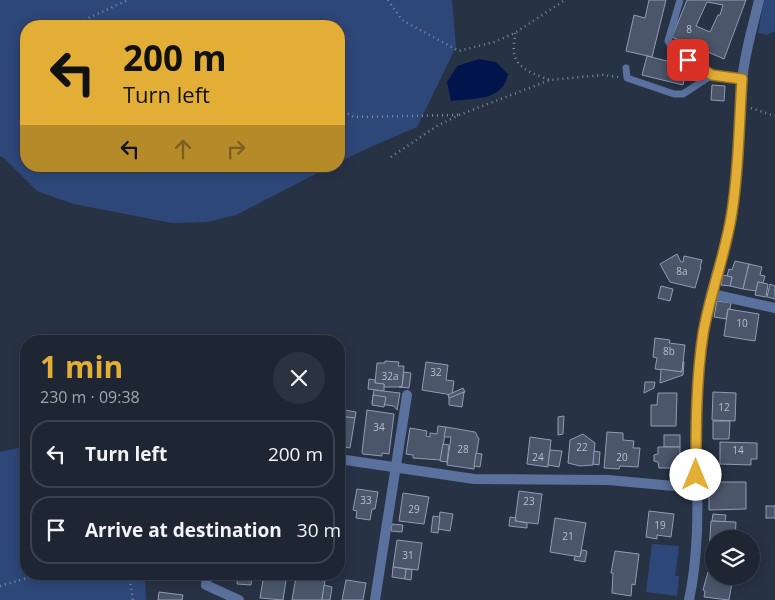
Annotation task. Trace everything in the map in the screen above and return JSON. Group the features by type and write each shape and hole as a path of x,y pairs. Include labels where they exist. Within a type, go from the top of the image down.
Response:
{"street":[{"path":"689,600 694,572 696,406 699,372 712,294 732,214 739,147 742,79 759,0"},
{"path":"712,294 775,308"},
{"path":"375,600 407,395"},
{"path":"345,460 474,479 608,480 696,488"},
{"path":"206,580 206,585 239,600"}],"lane":[{"path":"680,0 668,41 675,53 712,75 742,79"},
{"path":"626,68 627,78 674,94 684,94 712,75"}],"path":[{"path":"84,20 128,0"},
{"path":"388,0 402,20 459,51 494,42 515,33 565,0"},
{"path":"515,33 514,53 518,63 530,72 550,80"},
{"path":"391,157 437,126 459,115 550,80 603,75 627,78"},
{"path":"740,106 757,109 775,116"},
{"path":"345,112 354,117 380,115 459,115"},
{"path":"0,586 20,580"},
{"path":"130,580 133,600"}],"shaded area":[{"path":"0,0 452,0 456,47 417,127 345,159 345,20 20,20 20,172 319,172 236,215 207,222 172,223 74,204 37,191 0,156"},
{"path":"764,0 775,0 775,31 767,35 758,33"},
{"path":"479,59 496,62 508,74 505,83 500,90 486,97 451,101 447,82 457,66"},
{"path":"20,447 20,580 145,580 146,600 0,600 0,452"},
{"path":"652,544 679,546 675,576 679,576 677,596 646,592"}],"building":[{"path":"649,0 666,0 652,57 626,51 634,15 645,18"},
{"path":"687,0 746,0 724,59 708,52 705,57 695,51 697,48 672,37","holes":["707,2 723,5 720,15 718,15 710,32 696,26"]},
{"path":"647,56 687,66 683,85 642,75"},
{"path":"712,85 725,86 724,101 711,100"},
{"path":"677,254 681,262 683,262 684,256 702,260 695,288 670,282 660,264"},
{"path":"735,261 749,264 743,289 730,286 732,277 727,276 729,269 732,270"},
{"path":"749,264 762,267 760,275 765,276 763,283 758,282 756,291 743,289"},
{"path":"723,275 732,277 730,286 721,285"},
{"path":"758,282 768,284 766,297 755,295"},
{"path":"770,284 775,286 775,299 767,297"},
{"path":"661,286 673,289 670,301 658,298"},
{"path":"717,301 731,303 726,319 714,317"},
{"path":"728,309 759,314 755,341 724,336"},
{"path":"655,338 670,340 669,343 685,345 682,372 655,369 657,358 653,357"},
{"path":"385,361 399,362 398,366 404,366 402,387 384,387 384,384 375,383 377,363 385,363"},
{"path":"426,362 448,365 446,380 454,381 452,395 422,390"},
{"path":"683,362 683,375 660,383 661,369 682,372"},
{"path":"404,372 411,373 409,388 399,387 402,387"},
{"path":"369,379 375,380 375,383 384,384 384,391 368,389"},
{"path":"645,382 655,382 654,388 644,393"},
{"path":"463,388 465,392 449,398 448,395"},
{"path":"374,390 400,393 397,410 394,406 372,403"},
{"path":"464,392 462,407 449,405 449,398"},
{"path":"713,392 736,393 735,421 712,420"},
{"path":"658,393 677,393 676,426 651,426 651,405 657,405"},
{"path":"373,395 386,397 384,407 372,405"},
{"path":"345,410 356,412 355,418 345,417"},
{"path":"367,410 394,414 389,454 382,453 382,456 363,454 362,452"},
{"path":"564,416 563,434 558,435 558,417"},
{"path":"345,417 355,418 350,448 345,447"},
{"path":"713,421 730,421 729,439 713,439"},
{"path":"438,426 446,427 441,460 413,458 413,455 406,454 410,428 427,431 426,436 430,437 430,433 437,434"},
{"path":"446,427 475,432 479,438 474,469 447,465 451,437 444,437"},
{"path":"607,432 623,433 623,440 634,441 633,448 640,448 638,467 620,466 619,469 604,468"},
{"path":"583,434 595,443 593,465 580,466 568,463 570,440"},
{"path":"664,435 680,435 680,447 664,447"},
{"path":"530,437 551,440 548,467 527,464"},
{"path":"720,442 757,443 757,459 751,459 751,465 720,464"},
{"path":"443,444 449,445 447,462 440,461"},
{"path":"658,447 680,447 680,468 659,468 658,462 654,461 654,455 658,454"},
{"path":"550,450 562,451 559,467 548,465"},
{"path":"594,451 600,452 599,465 593,464"},
{"path":"476,453 482,454 480,467 474,466"},
{"path":"709,482 746,482 746,509 709,510"},
{"path":"357,489 378,492 375,509 372,509 370,520 356,518 357,511 353,510"},
{"path":"519,491 542,494 538,524 515,521"},
{"path":"403,493 429,497 424,524 399,521"},
{"path":"766,506 775,506 775,518 766,518"},
{"path":"649,511 674,514 671,537 657,535 657,539 646,537"},
{"path":"440,512 453,514 450,531 438,529"},
{"path":"713,514 726,515 725,522 712,521"},
{"path":"433,516 440,517 438,533 431,532"},
{"path":"510,517 516,518 515,521 527,523 527,528 509,526"},
{"path":"555,518 586,523 580,557 550,552"},
{"path":"711,521 736,522 736,530 710,530"},
{"path":"392,524 403,525 402,532 391,531"},
{"path":"397,540 422,543 418,570 393,567"},
{"path":"582,550 587,551 585,562 574,560 575,556 580,557"},
{"path":"615,551 639,554 635,585 632,584 631,596 612,593 613,573 611,573"},
{"path":"393,567 406,569 405,579 392,577"},
{"path":"406,569 412,570 411,580 405,579"},
{"path":"237,580 251,580 251,585 237,584"},
{"path":"263,580 286,580 283,600 260,598"},
{"path":"295,580 325,581 322,600 292,600"},
{"path":"346,580 366,583 363,600 342,600"},
{"path":"705,583 705,585 732,585 729,600 704,597 705,591 703,590"},
{"path":"324,585 332,587 330,600 322,600"},
{"path":"159,592 183,595 182,600 158,600"}],"route":[{"path":"688,60 712,75 742,79 739,147 732,214 712,294 699,372 696,406 696,475"}]}
